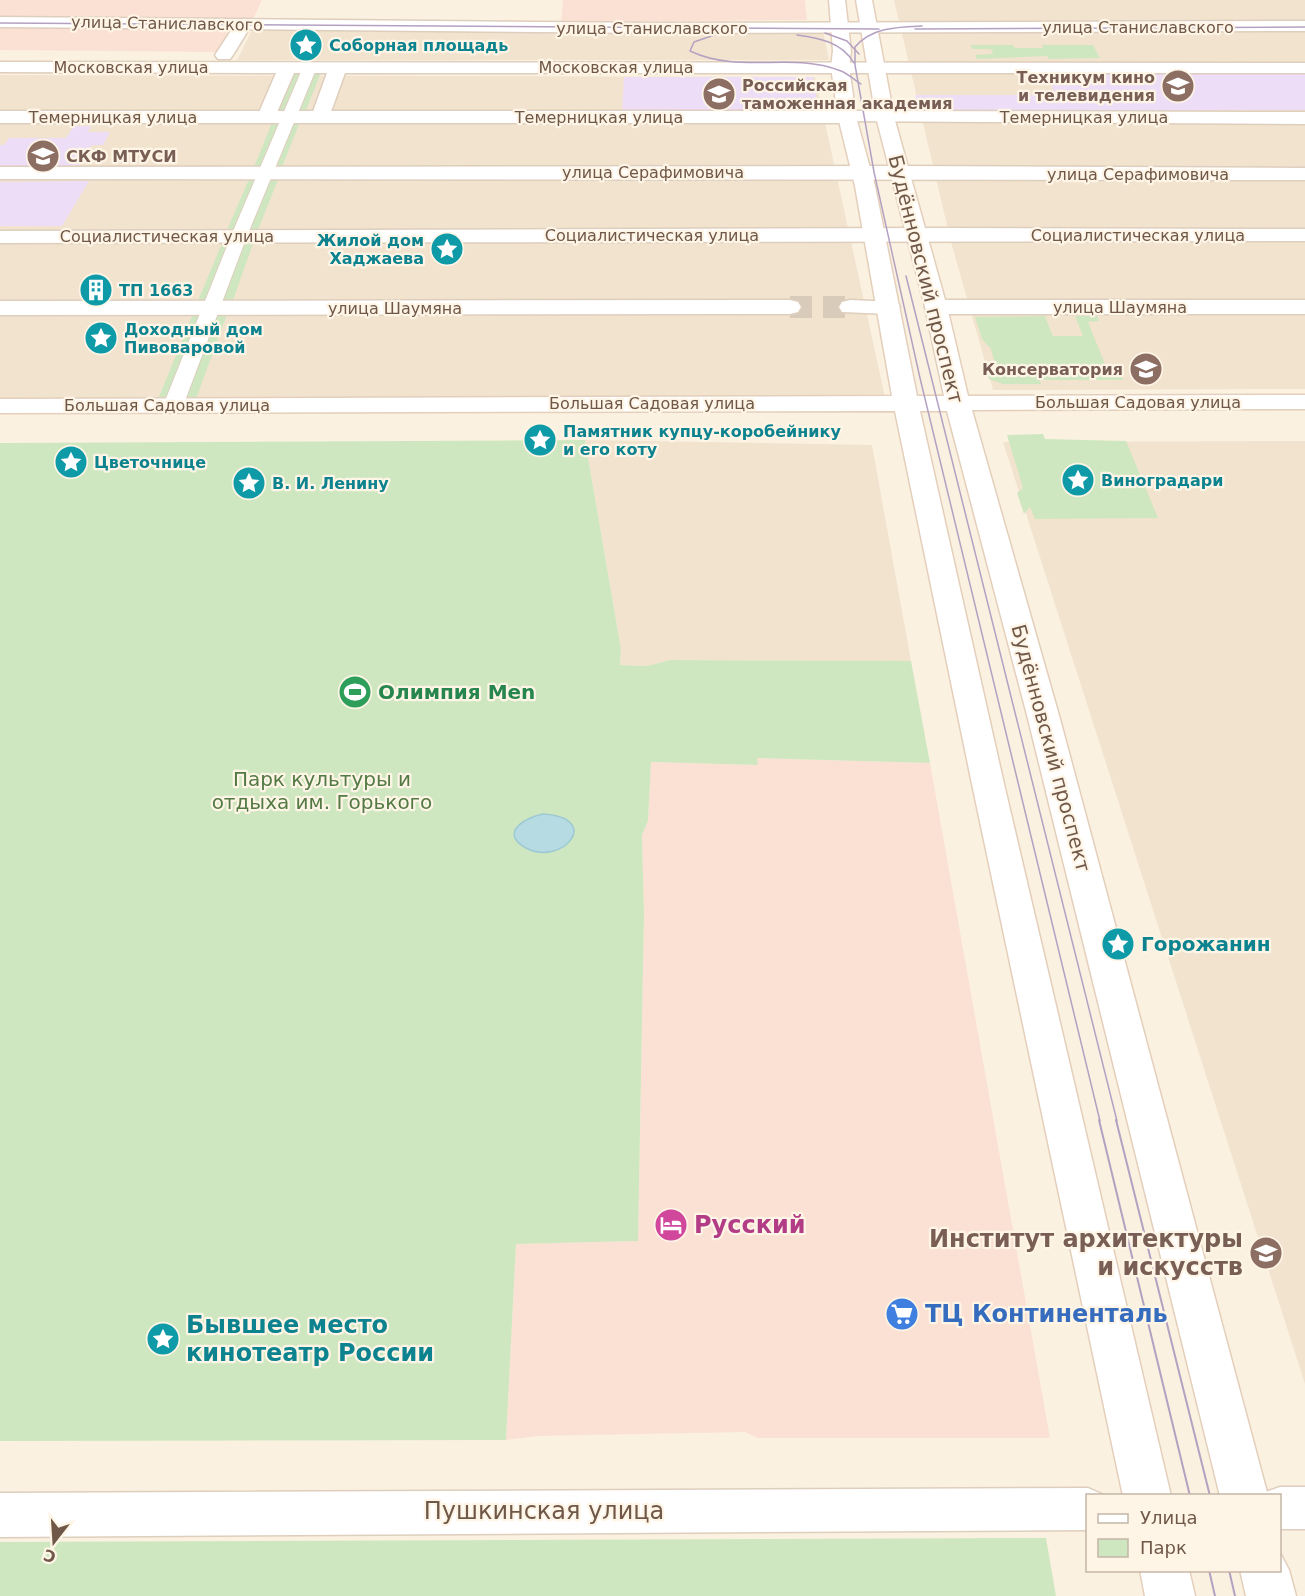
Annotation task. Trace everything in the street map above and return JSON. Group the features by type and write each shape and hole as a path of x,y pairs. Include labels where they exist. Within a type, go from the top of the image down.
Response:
{"street":[{"name":"Будённовский проспект","path":"837,0 841,28 840,67 847,117 889,307 907,408 1147,1494"},
{"name":"Будённовский проспект","path":"864,0 885,117 936,307 958,407 1044,719 1243,1494"},
{"name":"улица Станиславского","path":"0,22 841,28 1305,26"},
{"path":"224,55 244,24"},
{"name":"Московская улица","path":"0,67 1305,68"},
{"path":"266,117 287,67"},
{"path":"173,406 287,117 310,67"},
{"path":"320,117 338,67"},
{"name":"Темерницкая улица","path":"0,117 1305,118"},
{"name":"улица Серафимовича","path":"0,173 1305,174"},
{"name":"Социалистическая улица","path":"0,237 1305,235"},
{"path":"850,307 889,307"},
{"name":"улица Шаумяна","path":"936,307 1305,307"},
{"name":"улица Шаумяна","path":"0,308 790,308"},
{"name":"Большая Садовая улица","path":"0,417 1305,402"},
{"name":"Большая Садовая улица","path":"0,406 907,408"},
{"name":"Большая Садовая улица","path":"958,407 1305,413"},
{"path":"1281,1508 1305,1508"},
{"name":"Пушкинская улица","path":"0,1515 1086,1509"},
{"path":"1164,1572 1170,1596"},
{"path":"1265,1572 1271,1596"}],"shaded area":[{"path":"0,0 262,0 253,19 235,19 0,18"},
{"path":"563,0 805,0 807,20 561,22"},
{"path":"894,0 1305,0 1305,389 993,390 951,242"},
{"path":"0,25 231,27 217,52 0,50"},
{"path":"252,30 823,31 829,60 237,60"},
{"name":"Техникум кино и телевидения","path":"1077,74 1305,74 1305,110 920,110 915,95 1056,95 1047,77 1078,77"},
{"path":"0,75 815,77 885,397 0,400"},
{"name":"Российская таможенная академия","path":"624,77 813,77 819,111 622,111"},
{"name":"СКФ МТУСИ","path":"74,126 91,126 88,132 110,132 103,145 92,145 79,166 0,166 0,145 4,145 9,138 66,138"},
{"path":"89,181 62,226 0,226 0,182"},
{"path":"585,440 872,445 911,661 670,660 647,666 620,665 621,649"},
{"path":"1305,441 1305,1384 1003,442"},
{"path":"757,758 930,763 1050,1438 758,1438 745,1432 537,1436 506,1440 516,1244 638,1241 644,915 642,835 648,821 651,762 757,765"}],"green space":[{"path":"971,45 1043,48 1042,45 1093,45 1100,58 1049,59 1047,56 977,59 975,55 993,54 991,49 972,49"},
{"path":"292,72 321,72 305,113 275,113"},
{"path":"300,122 282,167 254,167 272,123"},
{"path":"250,177 279,177 258,230 227,230"},
{"path":"223,241 254,241 232,303 197,303"},
{"path":"193,314 227,314 196,399 158,399"},
{"path":"1045,316 1053,336 1083,336 1075,316 1097,316 1099,321 1088,322 1109,374 1121,374 1123,380 1040,380 1041,384 1003,384 989,379 987,372 997,371 991,349 982,339 975,317"},
{"path":"1043,434 1045,439 1126,441 1158,518 1035,519 1030,507 1024,514 1017,493 1023,488 1007,435"},
{"name":"Парк культуры и отдыха им. Горького","path":"585,440 621,649 620,665 647,666 670,660 911,661 930,763 757,758 758,765 651,762 648,821 642,835 644,915 638,1241 516,1244 506,1440 0,1441 0,443"},
{"path":"1046,1538 1056,1596 0,1596 0,1542"}],"water":[{"path":"543,814 561,817 571,824 574,832 571,840 563,847 540,852 526,848 514,837 518,826 523,822"}],"tunnel":[{"path":"790,307 850,307"}],"tram line":[{"path":"0,23 879,29"},
{"path":"855,50 862,40 877,32 922,26"},
{"path":"915,29 1305,27"},
{"path":"825,33 847,41 855,50"},
{"path":"717,34 694,42 690,51 709,58 728,61 823,65 844,72 858,82"},
{"path":"797,35 829,42 843,50 854,63"},
{"path":"855,50 859,54"},
{"path":"855,50 858,82"},
{"path":"858,82 874,172 920,378 1100,1121"},
{"path":"906,276 1117,1121"},
{"path":"1099,1120 1190,1494"},
{"path":"1116,1120 1210,1494"},
{"path":"1209,1572 1215,1596"},
{"path":"1229,1572 1235,1596"}],"place":[{"name":"Соборная площадь","path":"306,45"},
{"name":"Техникум кино и телевидения","path":"1178,86"},
{"name":"Российская таможенная академия","path":"719,94"},
{"name":"СКФ МТУСИ","path":"43,156"},
{"name":"Жилой дом Хаджаева","path":"447,249"},
{"name":"ТП 1663","path":"96,290"},
{"name":"Доходный дом Пивоваровой","path":"101,338"},
{"name":"Консерватория","path":"1146,369"},
{"name":"Памятник купцу-коробейнику и его коту","path":"540,440"},
{"name":"Цветочнице","path":"71,462"},
{"name":"Виноградари","path":"1078,480"},
{"name":"В. И. Ленину","path":"249,483"},
{"name":"Олимпия Men","path":"355,692"},
{"name":"Горожанин","path":"1118,944"},
{"name":"Русский","path":"671,1225"},
{"name":"Институт архитектуры и искусств","path":"1266,1253"},
{"name":"ТЦ Континенталь","path":"902,1314"},
{"name":"Бывшее место кинотеатр России","path":"163,1339"}]}
